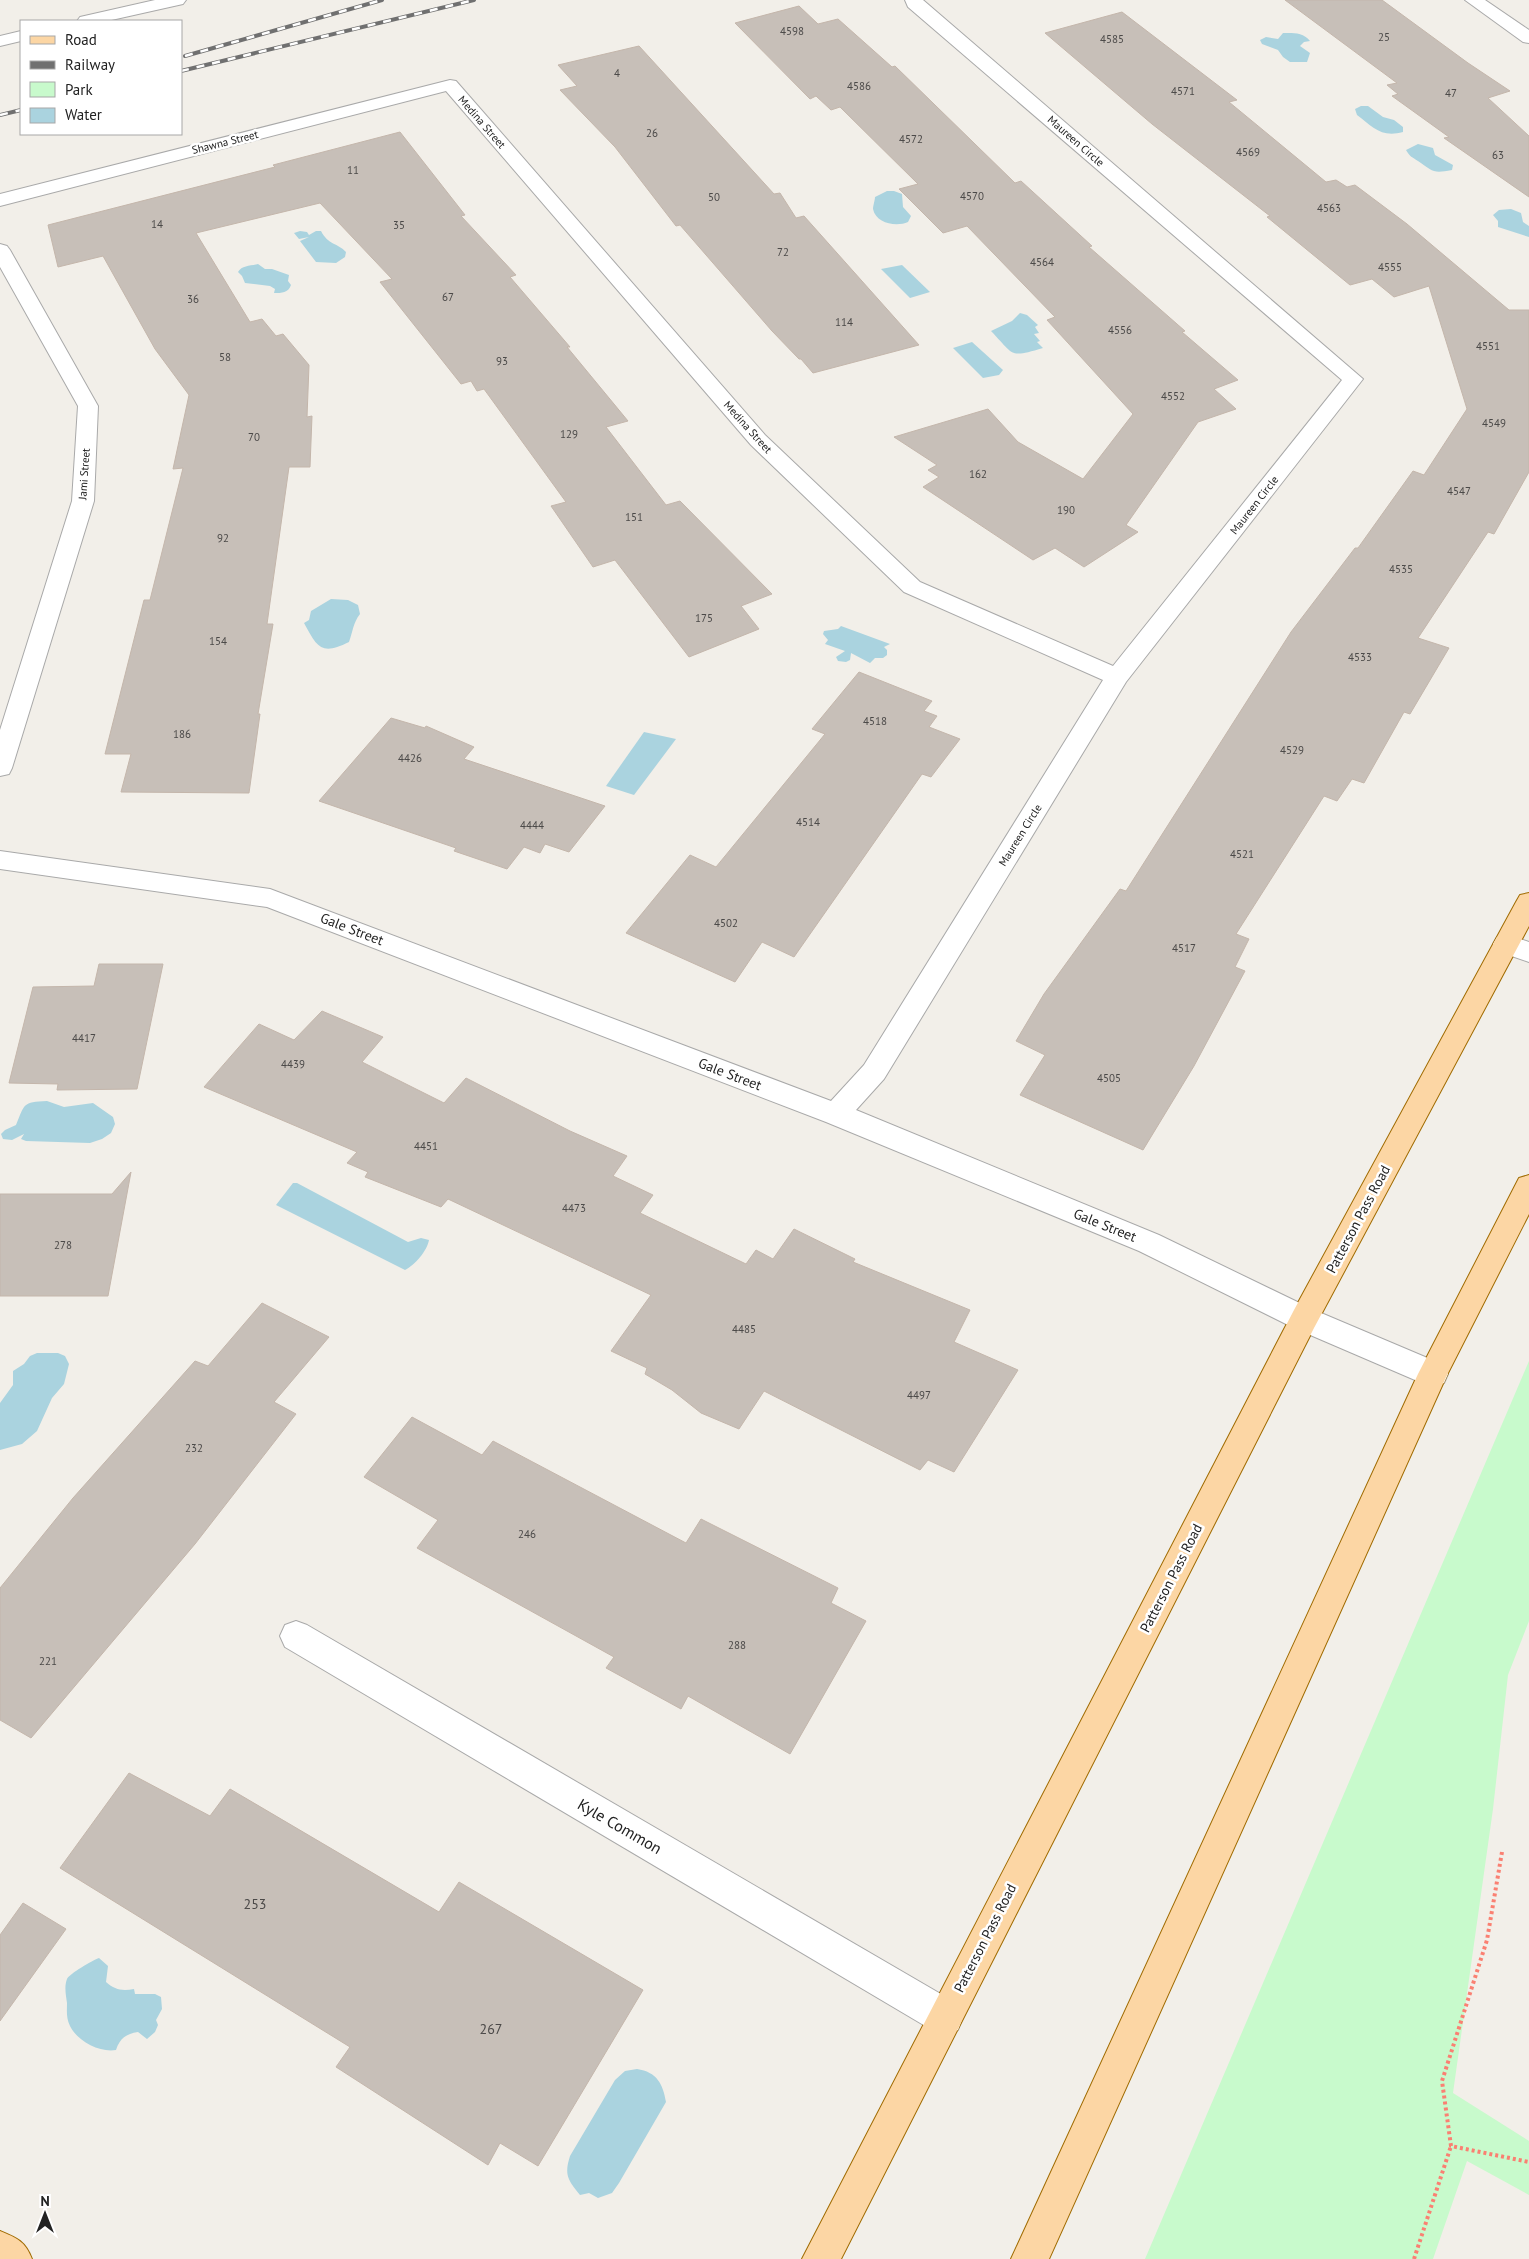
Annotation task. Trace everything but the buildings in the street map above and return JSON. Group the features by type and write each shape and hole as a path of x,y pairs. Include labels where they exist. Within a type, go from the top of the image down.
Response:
{"main road":[{"name":"Patterson Pass Road","path":"821,2259 1304,1319 1517,948 1529,902"},
{"path":"1030,2259 1433,1374 1529,1186"},
{"path":"0,2250 12,2259"}],"street":[{"path":"90,20 175,0"},
{"name":"Maureen Circle","path":"836,1114 874,1072 1117,677 1353,379 922,10 914,0"},
{"path":"1474,0 1529,38"},
{"path":"0,41 20,36"},
{"name":"Medina Street","path":"450,85 758,440 912,586 1117,677"},
{"name":"Shawna Street","path":"0,200 450,85"},
{"name":"Jami Street","path":"0,250 88,406 83,501 0,768"},
{"name":"Gale Street","path":"0,860 270,898 836,1114 1149,1243 1304,1319 1433,1374"},
{"name":"Kyle Common","path":"296,1636 945,2016"}],"path":[{"path":"1414,2259 1451,2146 1442,2081 1487,1940 1502,1852"},
{"path":"1451,2146 1529,2162"}],"green space":[{"path":"1529,1361 1529,1621 1508,1675 1493,1809 1453,2093 1529,2141 1529,2195 1467,2161 1433,2259 1145,2259"}],"water":[{"path":"1283,33 1301,35 1310,41 1304,42 1300,46 1310,53 1307,62 1290,62 1278,50 1262,44 1260,40 1266,37 1278,39"},
{"path":"1361,106 1368,106 1383,117 1394,120 1403,127 1403,132 1389,134 1373,127 1357,115 1355,109"},
{"path":"1418,144 1433,148 1435,155 1453,165 1452,170 1433,171 1411,157 1406,150"},
{"path":"887,191 902,194 903,207 911,216 908,222 888,223 882,221 875,214 873,209 875,197"},
{"path":"1511,209 1521,213 1523,222 1529,226 1529,237 1498,227 1498,221 1493,215 1499,210"},
{"path":"300,231 307,232 309,235 316,231 321,231 327,239 346,252 345,257 336,263 316,262 300,241 309,237 299,239 294,233"},
{"path":"258,264 265,269 272,269 289,275 288,281 291,285 288,290 282,293 274,293 275,289 270,286 245,283 238,272 244,267"},
{"path":"902,265 930,292 910,298 881,269"},
{"path":"1020,313 1027,315 1038,325 1035,327 1039,333 1034,334 1040,341 1037,342 1043,348 1018,354 1013,353 991,331 1012,321"},
{"path":"972,342 1003,370 999,375 983,378 953,348"},
{"path":"331,599 348,600 358,605 360,614 354,624 349,642 340,646 326,648 321,647 317,643 304,623 309,620 311,611"},
{"path":"841,626 890,644 884,647 887,650 887,655 883,658 875,658 870,663 851,653 850,660 846,662 838,661 836,657 845,651 825,644 828,640 823,634 824,631 838,629"},
{"path":"644,732 676,739 634,795 606,786"},
{"path":"47,1101 64,1107 93,1103 113,1117 115,1124 111,1133 102,1139 90,1143 26,1141 21,1139 24,1134 12,1140 3,1139 1,1134 16,1125 23,1108 29,1103"},
{"path":"293,1183 297,1183 408,1242 421,1238 429,1240 426,1249 405,1270 276,1205"},
{"path":"37,1353 58,1353 65,1356 69,1364 64,1384 52,1398 37,1431 22,1444 0,1450 0,1403 13,1385 13,1371 24,1364 30,1356"},
{"path":"99,1958 108,1966 106,1982 112,1987 122,1990 134,1989 135,1994 155,1994 161,1997 162,2009 156,2020 158,2025 155,2032 147,2039 138,2032 134,2033 127,2035 119,2042 116,2050 103,2050 83,2041 70,2026 67,2015 65,1988 67,1979 76,1971"},
{"path":"637,2069 650,2073 658,2080 666,2102 612,2193 598,2198 589,2193 580,2195 568,2177 567,2168 570,2156 615,2080 625,2071"}],"railway":[{"path":"185,56 382,0"},
{"path":"182,71 474,0"},
{"path":"0,115 20,110"}]}
